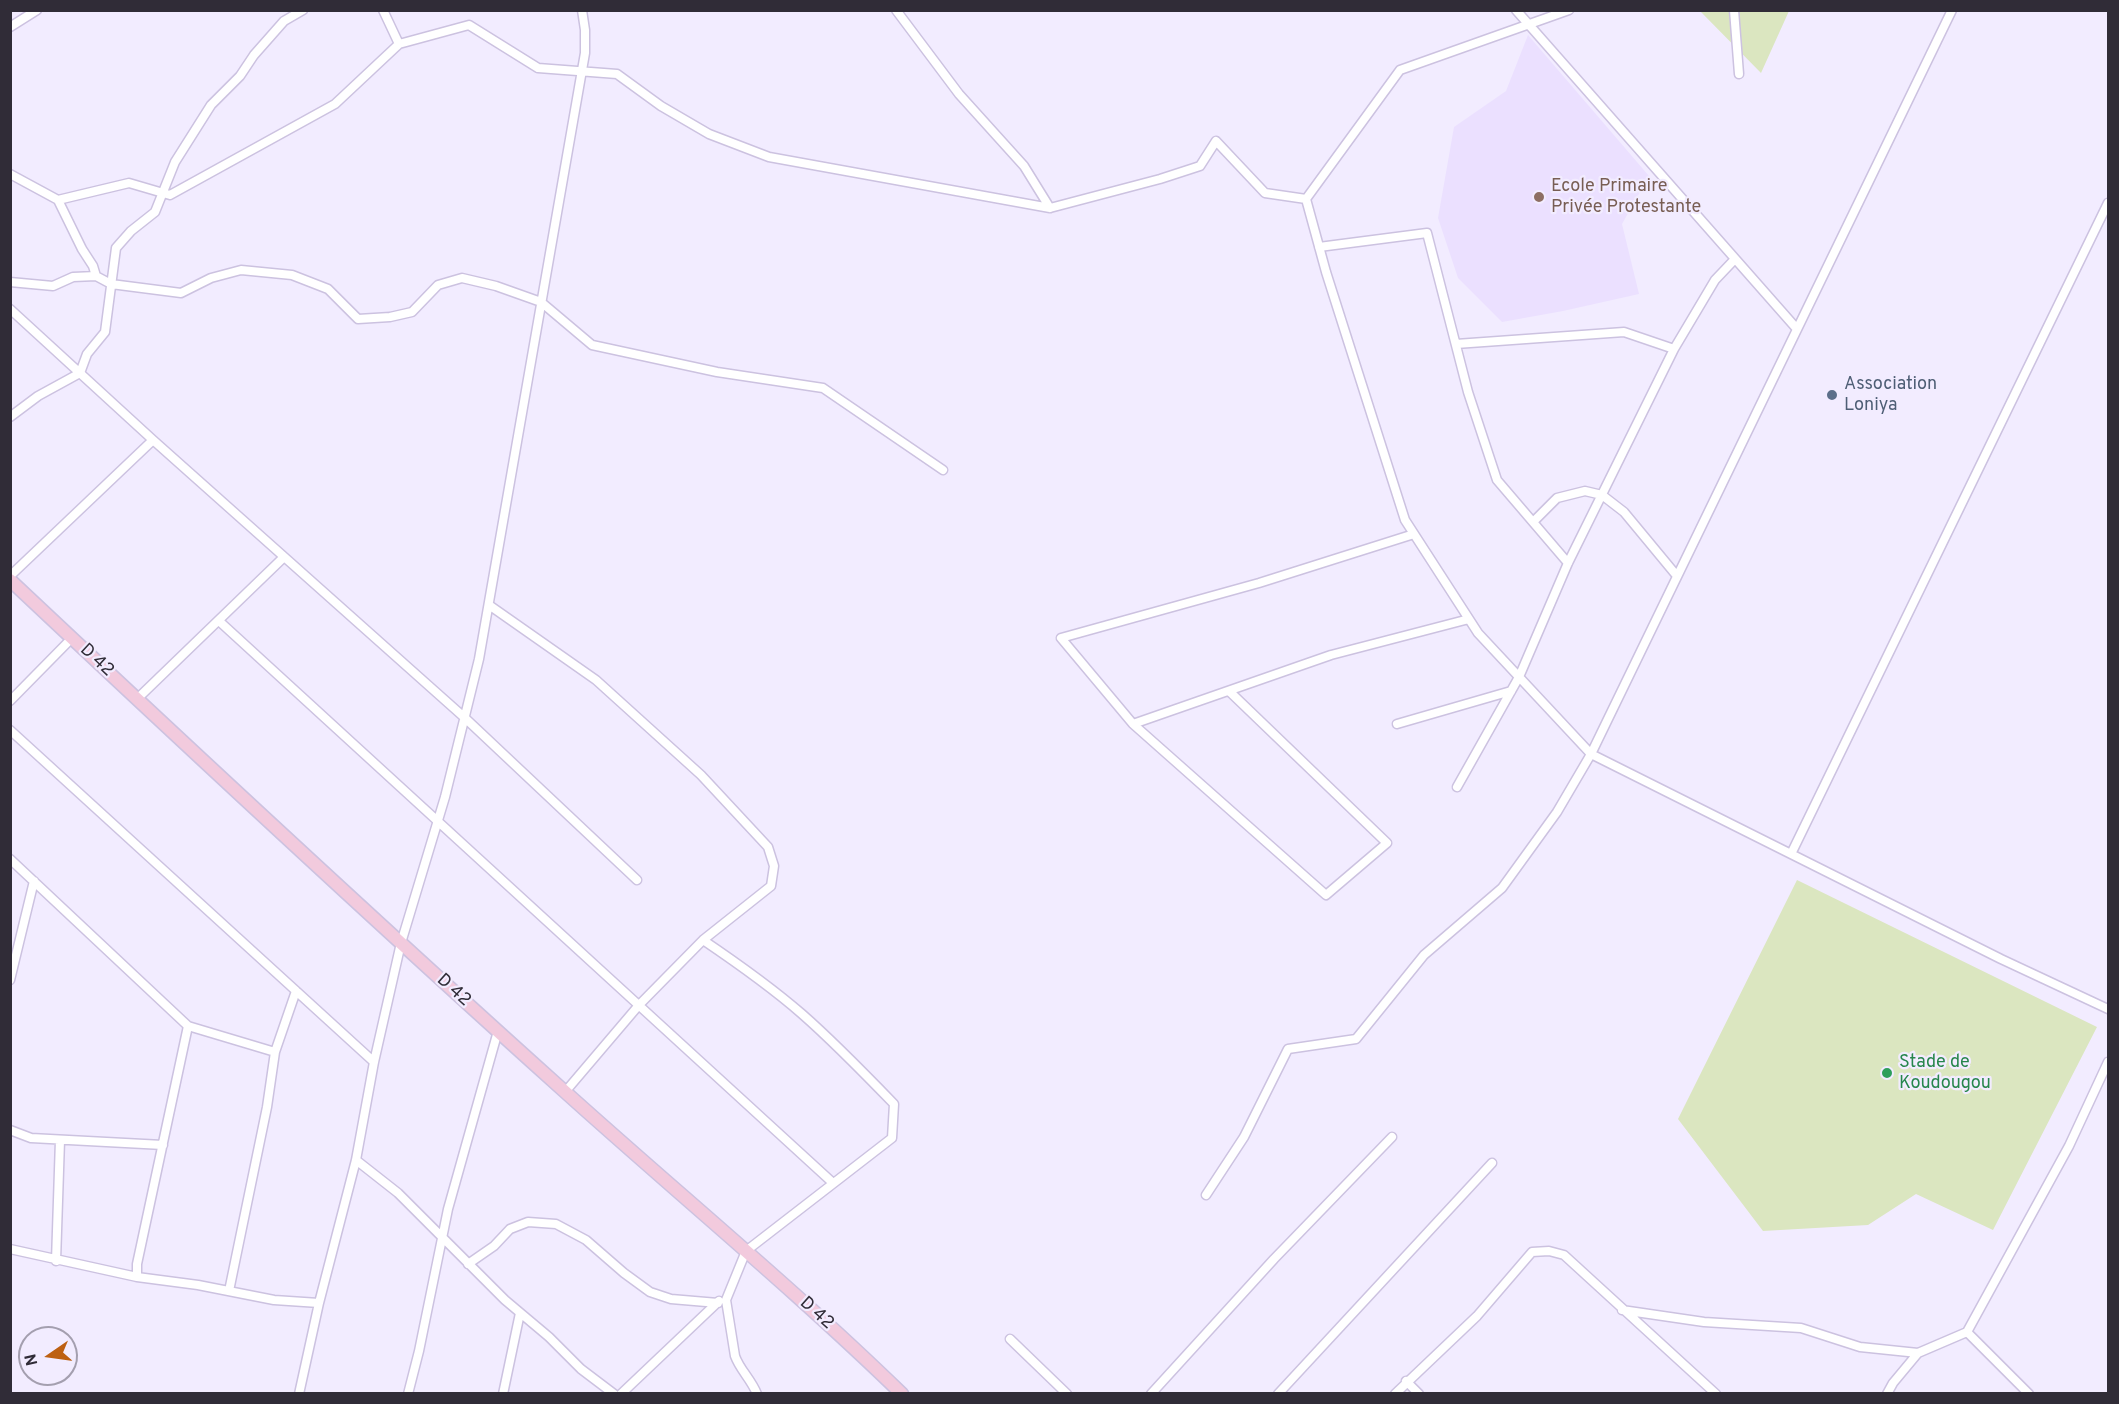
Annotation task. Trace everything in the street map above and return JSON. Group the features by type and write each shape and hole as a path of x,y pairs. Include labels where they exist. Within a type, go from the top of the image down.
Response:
{"street":[{"path":"10,27 37,10"},
{"path":"10,417 38,396 80,373 87,354 105,332 116,248 131,231 155,212 161,192 175,162 211,105 240,76 254,55 284,21 303,10"},
{"path":"383,10 399,44"},
{"path":"299,1394 356,1160 374,1062 401,943 438,821 479,659 585,53 582,10"},
{"path":"896,10 959,94 1024,165 1050,208"},
{"path":"1516,10 1797,329"},
{"path":"1306,199 1400,70 1569,10"},
{"path":"1734,10 1739,74"},
{"path":"1206,1196 1244,1137 1288,1049 1356,1039 1424,955 1502,888 1557,812 1591,754 1952,10"},
{"path":"58,200 129,183 170,195 334,104 399,44 469,25 538,68 617,74 661,106 709,134 769,157 1050,208 1200,166 1216,141 1265,193 1306,199"},
{"path":"10,174 58,200 96,276"},
{"path":"1306,199 1405,520 1478,633 1591,754 2001,959 2109,1008"},
{"path":"1791,854 2109,203"},
{"path":"1319,247 1428,233 1468,392 1497,480 1568,563"},
{"path":"1457,787 1519,677 1568,563 1674,349 1715,280 1735,259"},
{"path":"10,282 53,285 73,278 96,276 111,284 181,293 211,278 241,270 292,275 328,289 358,319 390,317 412,312 438,285 462,278 496,286 541,302 592,345 717,372 823,388 943,470"},
{"path":"10,309 153,440 465,718 637,880"},
{"path":"1456,344 1624,332 1674,349"},
{"path":"10,578 153,440"},
{"path":"1533,522 1557,498 1585,491 1602,495 1624,512 1677,576"},
{"path":"1229,691 1387,843 1326,895 1133,724 1061,638 1259,583 1414,534"},
{"path":"137,699 284,557"},
{"name":"D 42","path":"10,578 401,943 565,1092 746,1251 899,1392"},
{"path":"489,605 596,680 701,775 768,847 774,866 771,886 703,940 639,1005 565,1092"},
{"path":"1133,724 1331,655 1469,619"},
{"path":"219,621 833,1183"},
{"path":"10,701 72,638"},
{"path":"1397,724 1511,691"},
{"path":"10,730 374,1062"},
{"path":"10,859 188,1026 275,1052"},
{"path":"10,980 34,881"},
{"path":"703,940 761,980 801,1013 836,1044 894,1104 892,1138 746,1251 726,1305 735,1356 752,1381 756,1394"},
{"path":"229,1291 267,1107 275,1052 296,991"},
{"path":"137,1277 137,1264 188,1026"},
{"path":"408,1394 451,1198 498,1031"},
{"path":"1887,1394 1893,1383 1918,1353 1967,1332 2069,1146 2109,1062"},
{"path":"10,1130 31,1138 163,1145"},
{"path":"1151,1394 1274,1259 1392,1137"},
{"path":"56,1261 60,1140"},
{"path":"356,1160 398,1193 468,1264 549,1337 580,1369 614,1394"},
{"path":"1278,1394 1492,1163"},
{"path":"468,1264 494,1246 510,1228 528,1222 556,1224 586,1240 650,1292 671,1299 718,1303"},
{"path":"10,1249 56,1261 137,1277 198,1285 274,1300 320,1303"},
{"path":"1395,1394 1406,1381 1477,1316 1532,1252 1549,1251 1564,1255 1716,1394"},
{"path":"621,1394 729,1292"},
{"path":"1622,1310 1704,1322 1801,1328 1860,1347 1918,1353"},
{"path":"503,1394 520,1313"},
{"path":"1967,1332 2029,1394"},
{"path":"1010,1339 1067,1394"},
{"path":"1406,1381 1419,1394"}],"shaded area":[{"name":"Ecole Primaire Privée Protestante","path":"1528,35 1649,176 1622,224 1639,294 1502,322 1458,278 1438,218 1454,127 1506,91"}],"green space":[{"path":"1700,11 1789,11 1761,73"},
{"name":"Stade de Koudougou","path":"1797,880 2097,1027 1993,1230 1916,1194 1868,1225 1763,1231 1678,1119"}],"place":[{"name":"Ecole Primaire Privée Protestante","path":"1539,197"},
{"name":"Association Loniya","path":"1832,395"},
{"name":"Stade de Koudougou","path":"1887,1073"}]}
